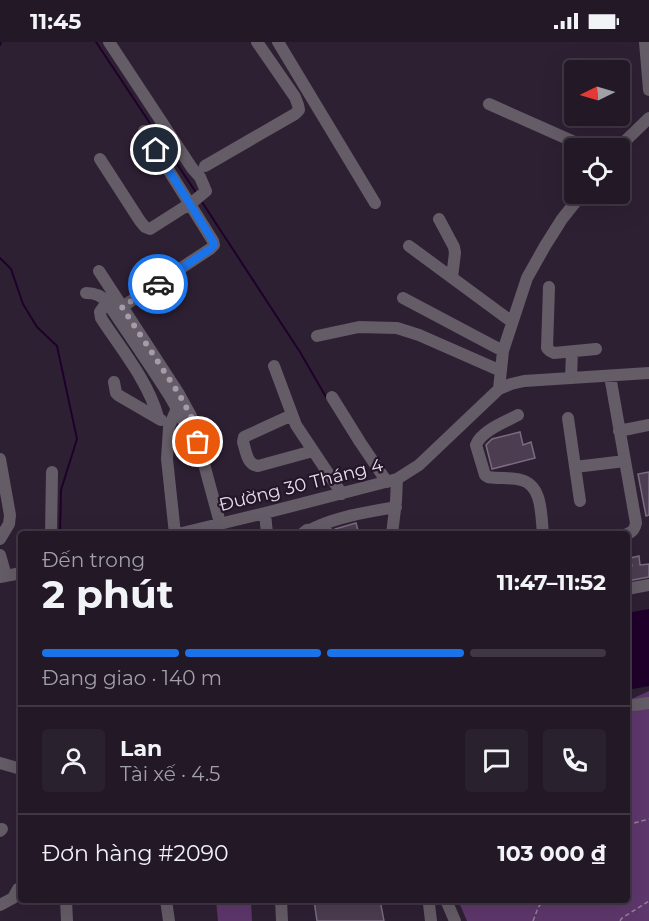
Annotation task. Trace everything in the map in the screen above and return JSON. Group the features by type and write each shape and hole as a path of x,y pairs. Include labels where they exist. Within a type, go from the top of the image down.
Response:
{"street":[{"path":"100,159 145,227 150,229 196,200 206,190 200,177 110,42"},
{"path":"204,166 295,114 298,110 295,98 257,42"},
{"path":"278,42 375,203"},
{"path":"645,42 649,90"},
{"path":"489,104 566,138"},
{"path":"628,138 649,118"},
{"path":"122,307 212,247 213,241 196,200 144,131"},
{"path":"500,390 503,351 527,278 544,246 574,204"},
{"path":"439,219 454,247 452,277"},
{"path":"409,246 512,322"},
{"path":"99,271 191,416 220,523"},
{"path":"549,287 547,348 554,353 596,349"},
{"path":"86,293 102,296 107,302 198,442"},
{"path":"403,298 503,351"},
{"path":"107,302 100,312 101,318 141,379 158,417"},
{"path":"317,336 359,327 397,328 419,335 501,371"},
{"path":"572,352 572,378"},
{"path":"274,366 296,425 342,494"},
{"name":"Đường 30 Tháng 4","path":"189,531 392,480 419,465 500,390 511,384 524,381 649,373"},
{"path":"610,376 636,523 635,529 630,533"},
{"path":"114,382 118,395 158,417 169,427"},
{"path":"332,397 360,442 392,480 396,507 392,531"},
{"path":"177,408 169,427 167,459 177,531"},
{"path":"292,415 244,437 243,442 250,463 258,466 313,451"},
{"path":"518,416 484,434 476,445 488,477 522,480 534,489 538,496 543,531"},
{"path":"568,418 580,501"},
{"path":"619,431 649,425"},
{"path":"0,459 10,515 9,524 0,539"},
{"path":"575,467 625,460"},
{"path":"51,531 52,472"},
{"path":"308,531 330,520 396,507"},
{"path":"265,513 267,531"},
{"path":"308,531 321,528 326,531"},
{"path":"0,555 3,577 18,574"},
{"path":"630,588 649,585"},
{"path":"634,705 649,704"},
{"path":"0,763 18,768"},
{"path":"0,905 13,898 18,889"},
{"path":"66,903 68,921"},
{"path":"166,903 169,921"},
{"path":"281,903 282,921"},
{"path":"447,903 455,921"},
{"path":"429,904 431,921"}],"path":[{"path":"630,824 649,819"},
{"path":"620,921 649,901"},
{"path":"533,921 542,903"},
{"path":"534,918 538,921"}],"shaded area":[{"path":"649,609 649,686 630,689 630,612"},
{"path":"649,691 649,921 467,921 459,903 630,903 630,700"},
{"path":"216,903 251,903 252,921 218,921"}],"building":[{"path":"520,432 523,445 531,442 535,458 492,469 486,445 492,439"},
{"path":"649,472 649,515 646,516 638,474"},
{"path":"356,523 358,531 335,531 335,529"},
{"path":"639,556 640,565 649,564 649,577 630,580 630,566 632,566 630,558"},
{"path":"314,903 381,903 384,921 317,921"}],"waterway":[{"path":"96,42 197,194"},
{"path":"202,202 300,352 326,397"},
{"path":"0,258 11,269 23,304 37,327 57,346 77,439 61,490 60,531"}],"way so far":[{"path":"158,284 122,307 179,394 191,416 198,442"}],"route":[{"path":"156,150 214,245 158,284"}]}
